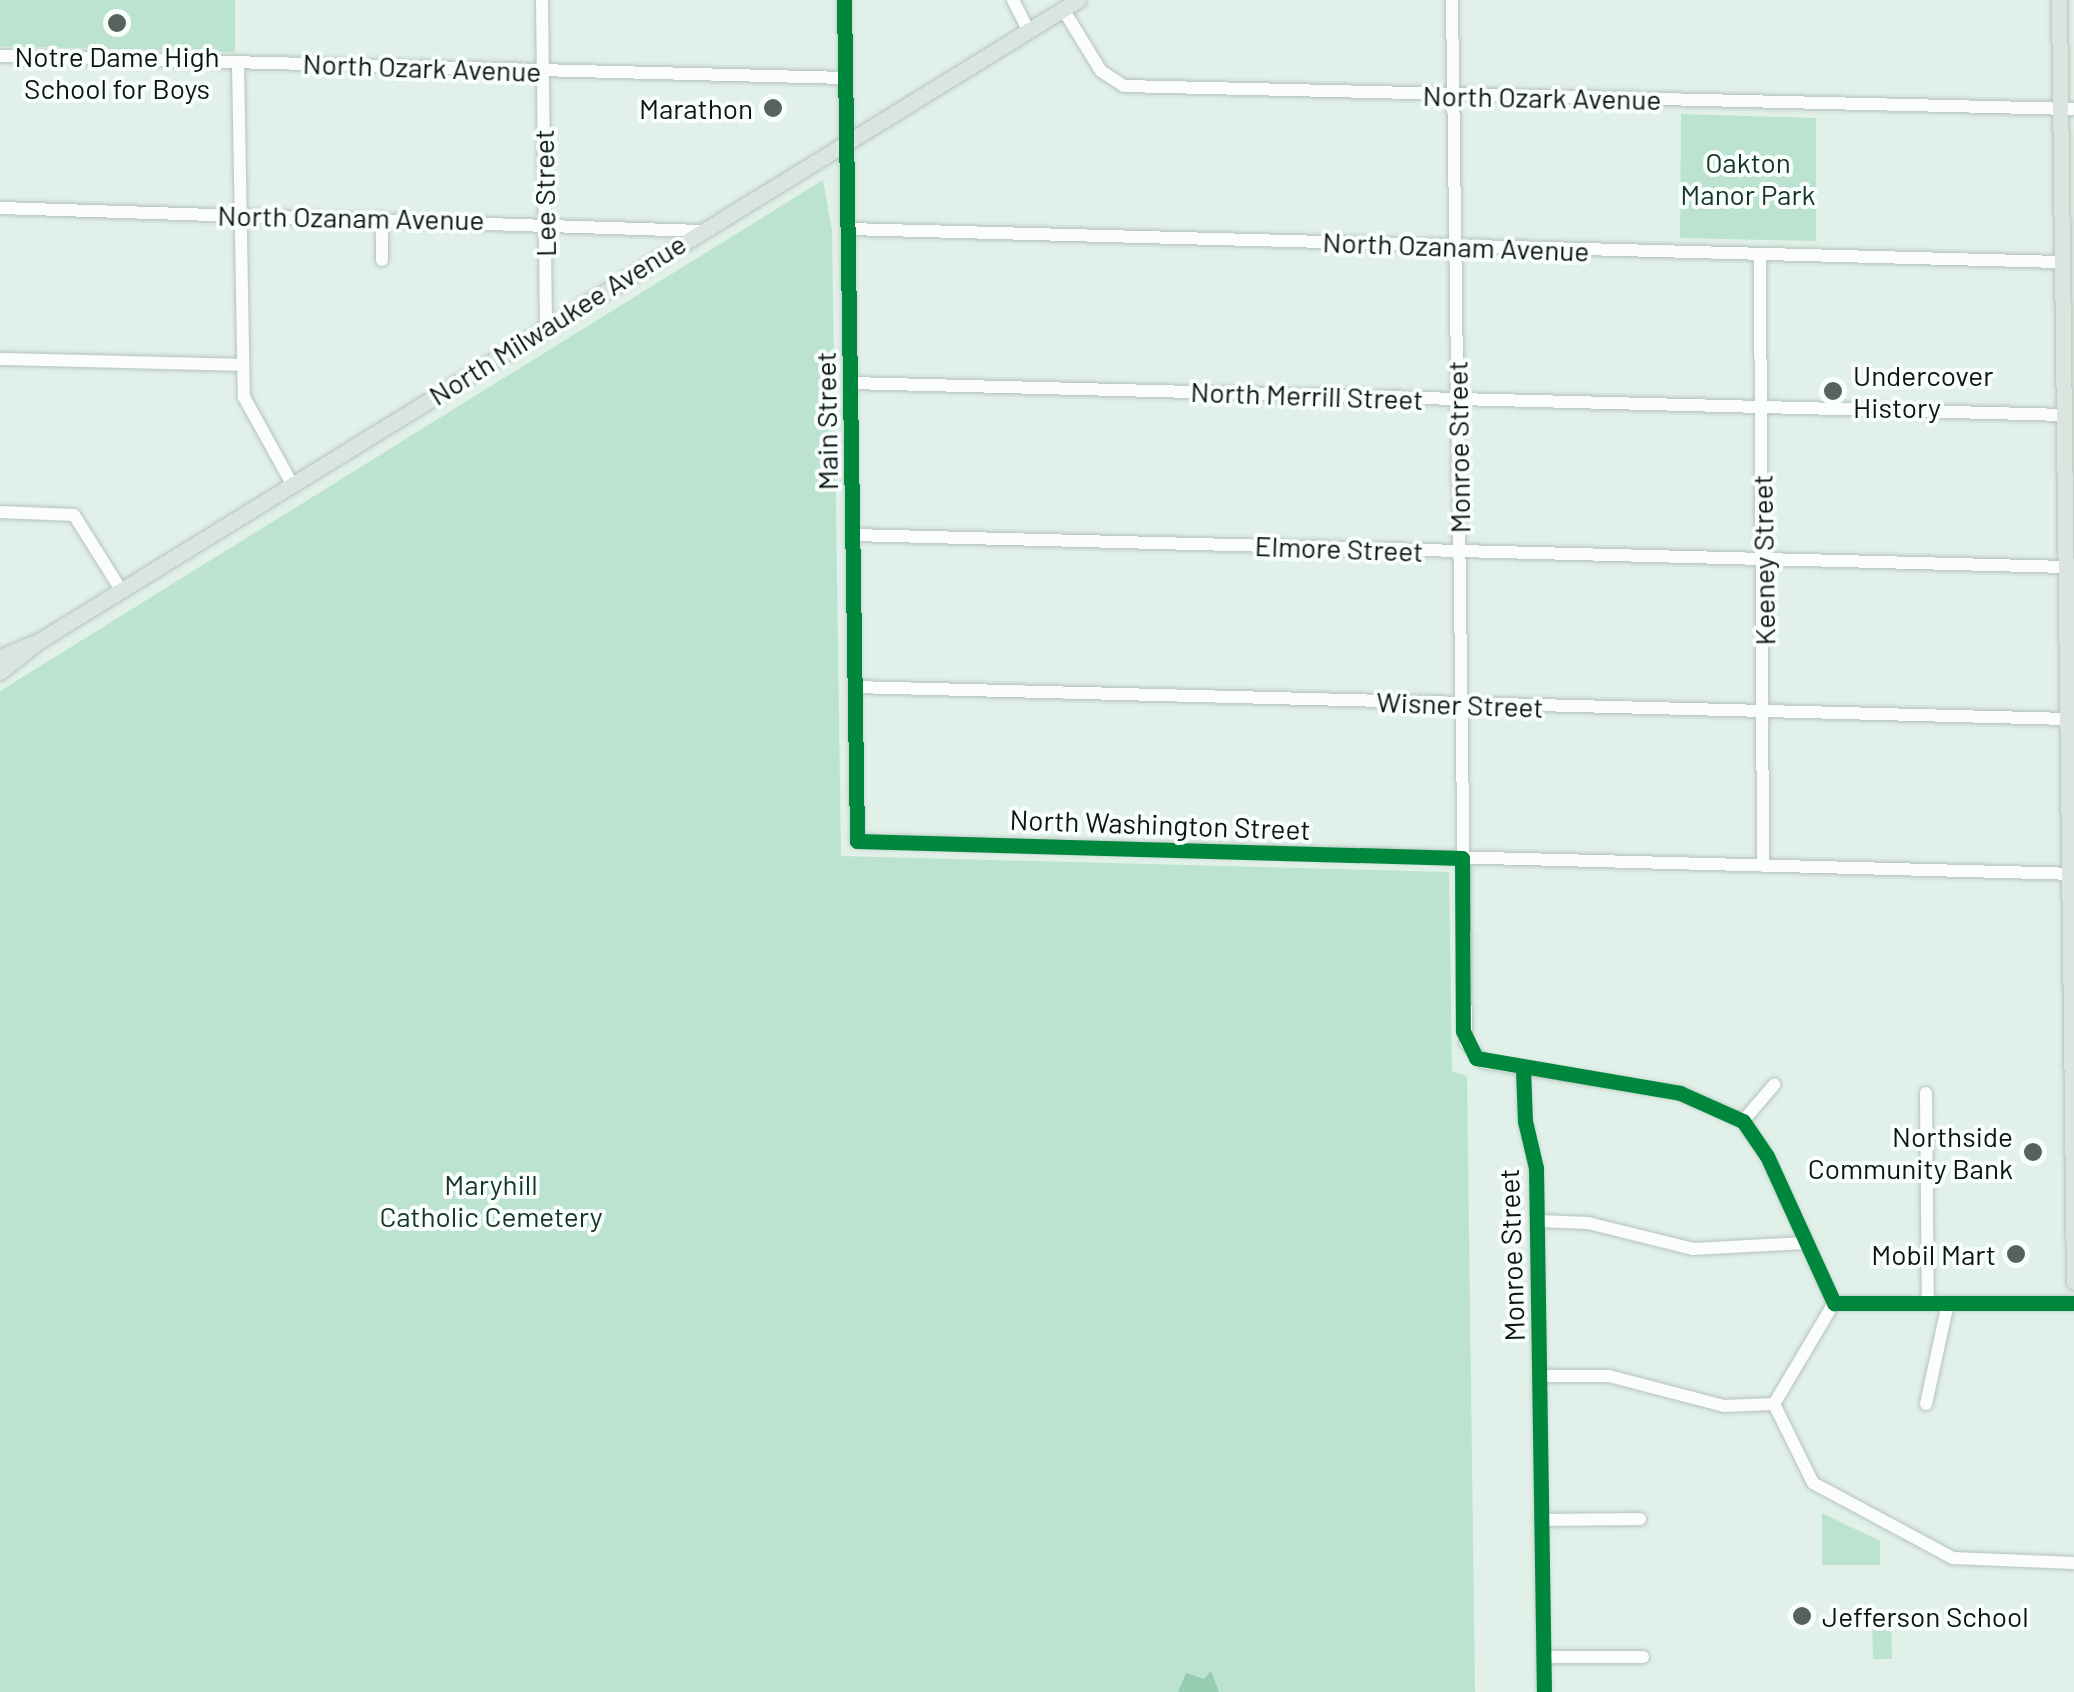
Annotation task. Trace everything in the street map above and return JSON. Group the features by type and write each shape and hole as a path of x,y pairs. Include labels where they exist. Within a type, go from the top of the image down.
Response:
{"main road":[{"path":"2059,0 2068,109 2064,414 2074,1282"},
{"name":"North Milwaukee Avenue","path":"0,658 38,641 1071,4"},
{"name":"North Milwaukee Avenue","path":"0,672 38,641"}],"street":[{"name":"Lee Street","path":"542,0 546,326"},
{"name":"Main Street","path":"844,0 856,841"},
{"path":"1013,0 1028,30"},
{"name":"Monroe Street","path":"1452,0 1466,1043 1484,1062 1522,1068 1538,1220 1544,1692"},
{"name":"North Ozark Avenue","path":"1071,4 1101,71 1124,86 2068,109"},
{"name":"North Ozark Avenue","path":"0,56 844,78"},
{"path":"238,62 242,364 248,411 292,484"},
{"name":"North Ozanam Avenue","path":"0,208 544,222 701,230"},
{"path":"382,218 382,260"},
{"name":"North Ozanam Avenue","path":"848,229 2064,262"},
{"name":"Keeney Street","path":"1760,255 1763,866"},
{"path":"0,359 242,364"},
{"name":"North Merrill Street","path":"850,383 2064,414"},
{"path":"0,512 74,515 121,590"},
{"name":"Elmore Street","path":"852,535 2066,567"},
{"name":"Wisner Street","path":"854,688 2067,719"},
{"name":"North Washington Street","path":"856,841 2071,874"},
{"path":"1522,1068 1680,1093 1744,1121 1767,1156 1834,1303"},
{"path":"1744,1121 1774,1086"},
{"path":"1926,1092 1928,1303"},
{"path":"1538,1220 1578,1221 1693,1250 1804,1243"},
{"path":"1834,1303 2074,1303"},
{"path":"1774,1404 1834,1303"},
{"path":"1926,1404 1948,1303"},
{"path":"1539,1376 1609,1376 1724,1406 1774,1404"},
{"path":"1774,1404 1813,1483 1952,1558 2074,1563"},
{"path":"1541,1520 1640,1519"},
{"path":"1544,1657 1643,1657"}],"green space":[{"name":"Notre Dame High School for Boys","path":"0,0 235,0 235,52 0,46"},
{"name":"Oakton Manor Park","path":"1681,114 1816,118 1816,241 1680,238"},
{"name":"Maryhill Catholic Cemetery","path":"823,180 832,231 841,856 1449,872 1452,1071 1467,1076 1475,1692 0,1692 0,691"},
{"path":"1822,1513 1880,1541 1880,1565 1822,1565"},
{"path":"1872,1619 1891,1619 1892,1659 1873,1659"}],"shaded area":[{"path":"1211,1671 1219,1692 1178,1692 1186,1673 1204,1679"}],"cycle path":[{"path":"844,0 857,841 1462,858 1463,1031 1476,1058 1680,1093 1743,1121 1767,1156 1834,1303 2074,1303"},
{"path":"1523,1069 1525,1121 1536,1168 1544,1692"}],"place":[{"name":"Notre Dame High School for Boys","path":"117,23"},
{"name":"Marathon","path":"773,108"},
{"name":"Undercover History","path":"1833,391"},
{"name":"Northside Community Bank","path":"2033,1152"},
{"name":"Mobil Mart","path":"2016,1254"},
{"name":"Jefferson School","path":"1802,1616"}]}
